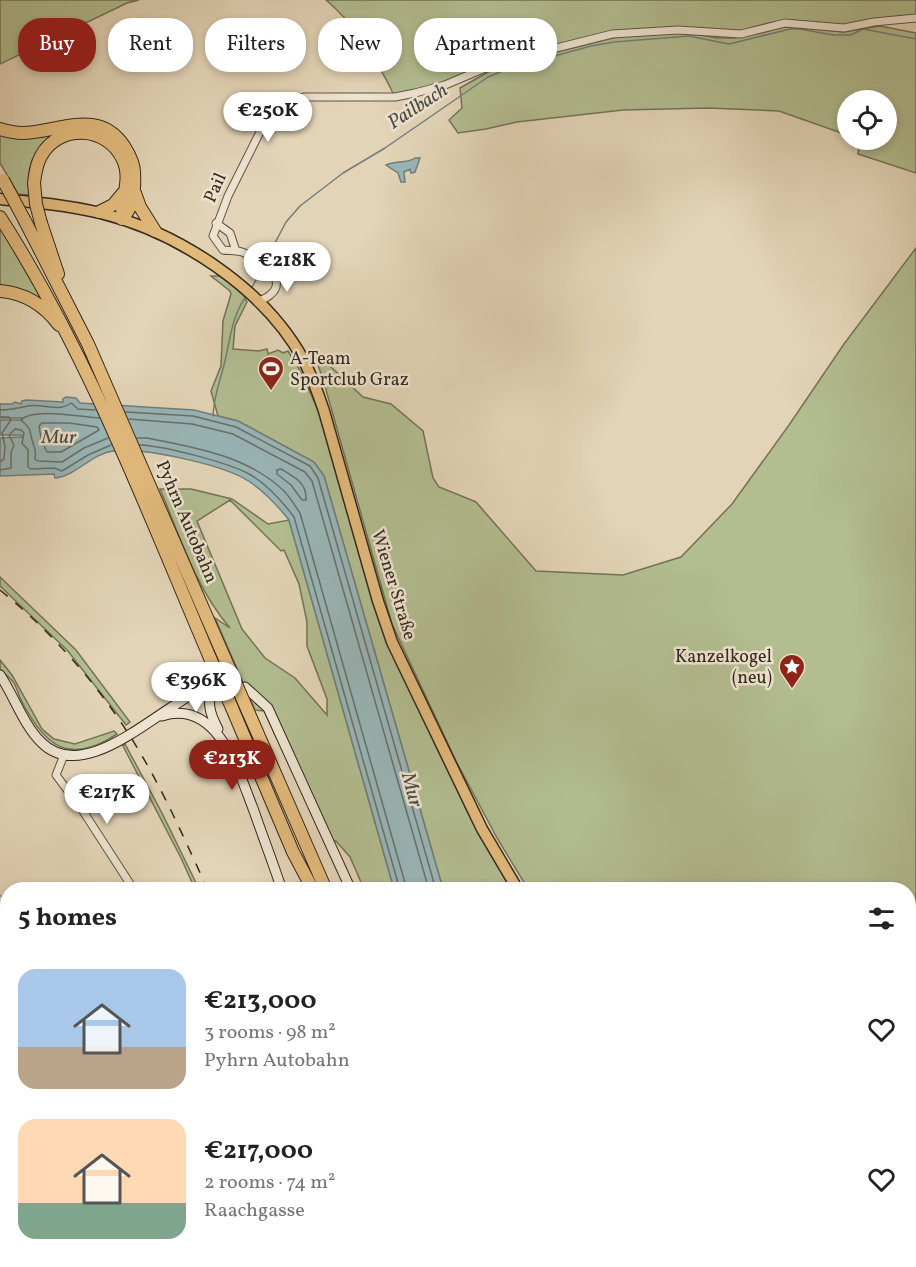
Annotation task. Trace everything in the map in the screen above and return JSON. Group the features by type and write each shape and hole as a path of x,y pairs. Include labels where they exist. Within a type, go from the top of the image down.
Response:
{"highway":[{"path":"0,129 22,133 85,124 111,132 122,143 131,158 134,169 122,219"},
{"path":"63,293 41,223 34,183 35,171 41,157 48,147 60,137 88,132 108,141 125,162 129,192 155,231"},
{"name":"Pyhrn Autobahn","path":"1,178 88,344 323,882"},
{"path":"99,212 113,205 129,192"},
{"name":"Pyhrn Autobahn","path":"0,218 60,317 152,521 293,852 309,882"},
{"path":"0,291 17,293 37,303 55,320 70,340"},
{"path":"293,852 302,882"}],"main road":[{"name":"Wiener Straße","path":"0,199 99,212 155,231 206,259 271,315 294,344 313,380 392,642 482,829 513,882"},
{"path":"0,675 36,736 48,748 67,756 96,753 187,696 203,687 216,684 209,698 210,711 244,786 279,882"},
{"path":"245,687 268,708 347,882"},
{"path":"154,718 174,713 195,716 208,724 224,742"}],"street":[{"name":"Pail","path":"251,296 270,295 275,288 275,280 270,269 256,259 236,251 229,252 219,246 213,236 216,223 263,126 282,106 304,98 395,97 415,93 452,83 497,63 612,34 678,30 741,34 785,23 844,28 873,22 916,18"},
{"name":"Pail","path":"216,223 230,232 236,251"},
{"path":"67,756 56,775 83,811 129,882"}],"green space":[{"path":"0,0 139,0 127,3 96,18 18,18 18,55 0,64"},
{"path":"326,0 916,0 916,18 844,28 793,24 754,32 632,32 557,49 557,18 414,18 414,72 480,72 395,97 382,72 402,72 402,18 344,18"},
{"path":"790,26 843,32 880,26 916,33 916,173 858,154 859,150 897,150 897,90 837,90 837,131 779,111 708,108 623,110 517,122 458,133 449,120 462,108 460,88 488,72 557,72 557,52 617,37 684,32 717,38 734,38"},
{"path":"60,130 110,138 55,136 30,195 18,194 0,163 0,132"},
{"path":"0,227 43,301 0,288"},
{"path":"916,248 916,882 524,882 497,838 456,761 392,624 323,379 312,349 363,397 391,404 423,431 433,478 439,487 476,502 536,571 623,575 681,557 732,504 844,344"},
{"path":"211,276 222,276 251,299 244,296 247,302 235,326 233,349 259,351 267,349 268,354 278,350 283,353 288,351 301,372 321,417 397,662 469,815 508,882 441,882 324,476 314,462 238,421 218,416 211,391 221,366 223,321 230,291"},
{"path":"160,489 191,489 232,499 268,524 289,520 392,882 361,882 350,857 336,841 326,843 264,711 255,710 215,618 230,628 218,613 198,579","holes":["230,500 281,551 284,550 299,584 307,622 307,646 327,699 327,715 295,678 265,658 242,629 197,521"]},
{"path":"0,577 76,650 130,722 126,725 67,650 0,586"},
{"path":"0,660 12,675 42,729 54,739 75,744 114,731 117,734 86,749 73,750 50,741 31,718 13,682 0,669"},
{"path":"125,744 162,813 196,882 192,882 123,746"}],"water":[{"path":"420,158 415,172 411,173 410,169 404,172 405,182 401,182 398,173 386,165 408,161"},
{"name":"Mur","path":"76,398 80,403 194,410 238,421 314,462 324,476 441,882 392,882 289,520 276,504 250,482 223,469 163,455 126,450 113,451 55,478 54,474 0,476 0,438 22,437 21,435 0,435 0,420 22,420 22,418 0,418 0,404 15,402 21,404 26,400 63,402 63,399"}],"waterway":[{"name":"Pailbach","path":"265,262 286,222 300,206 343,173 385,148 488,77 510,68 591,46 689,36 729,44 790,29 833,35 851,35 863,29 916,39"},
{"name":"Pailbach","path":"251,289 263,267"},
{"name":"Pailbach","path":"213,416 234,322 245,298"}],"railway":[{"path":"0,590 62,648 115,713 154,777 204,882"}],"place":[{"name":"A-Team Sportclub Graz","path":"271,392"},
{"name":"Kanzelkogel (neu)","path":"792,690"}]}
